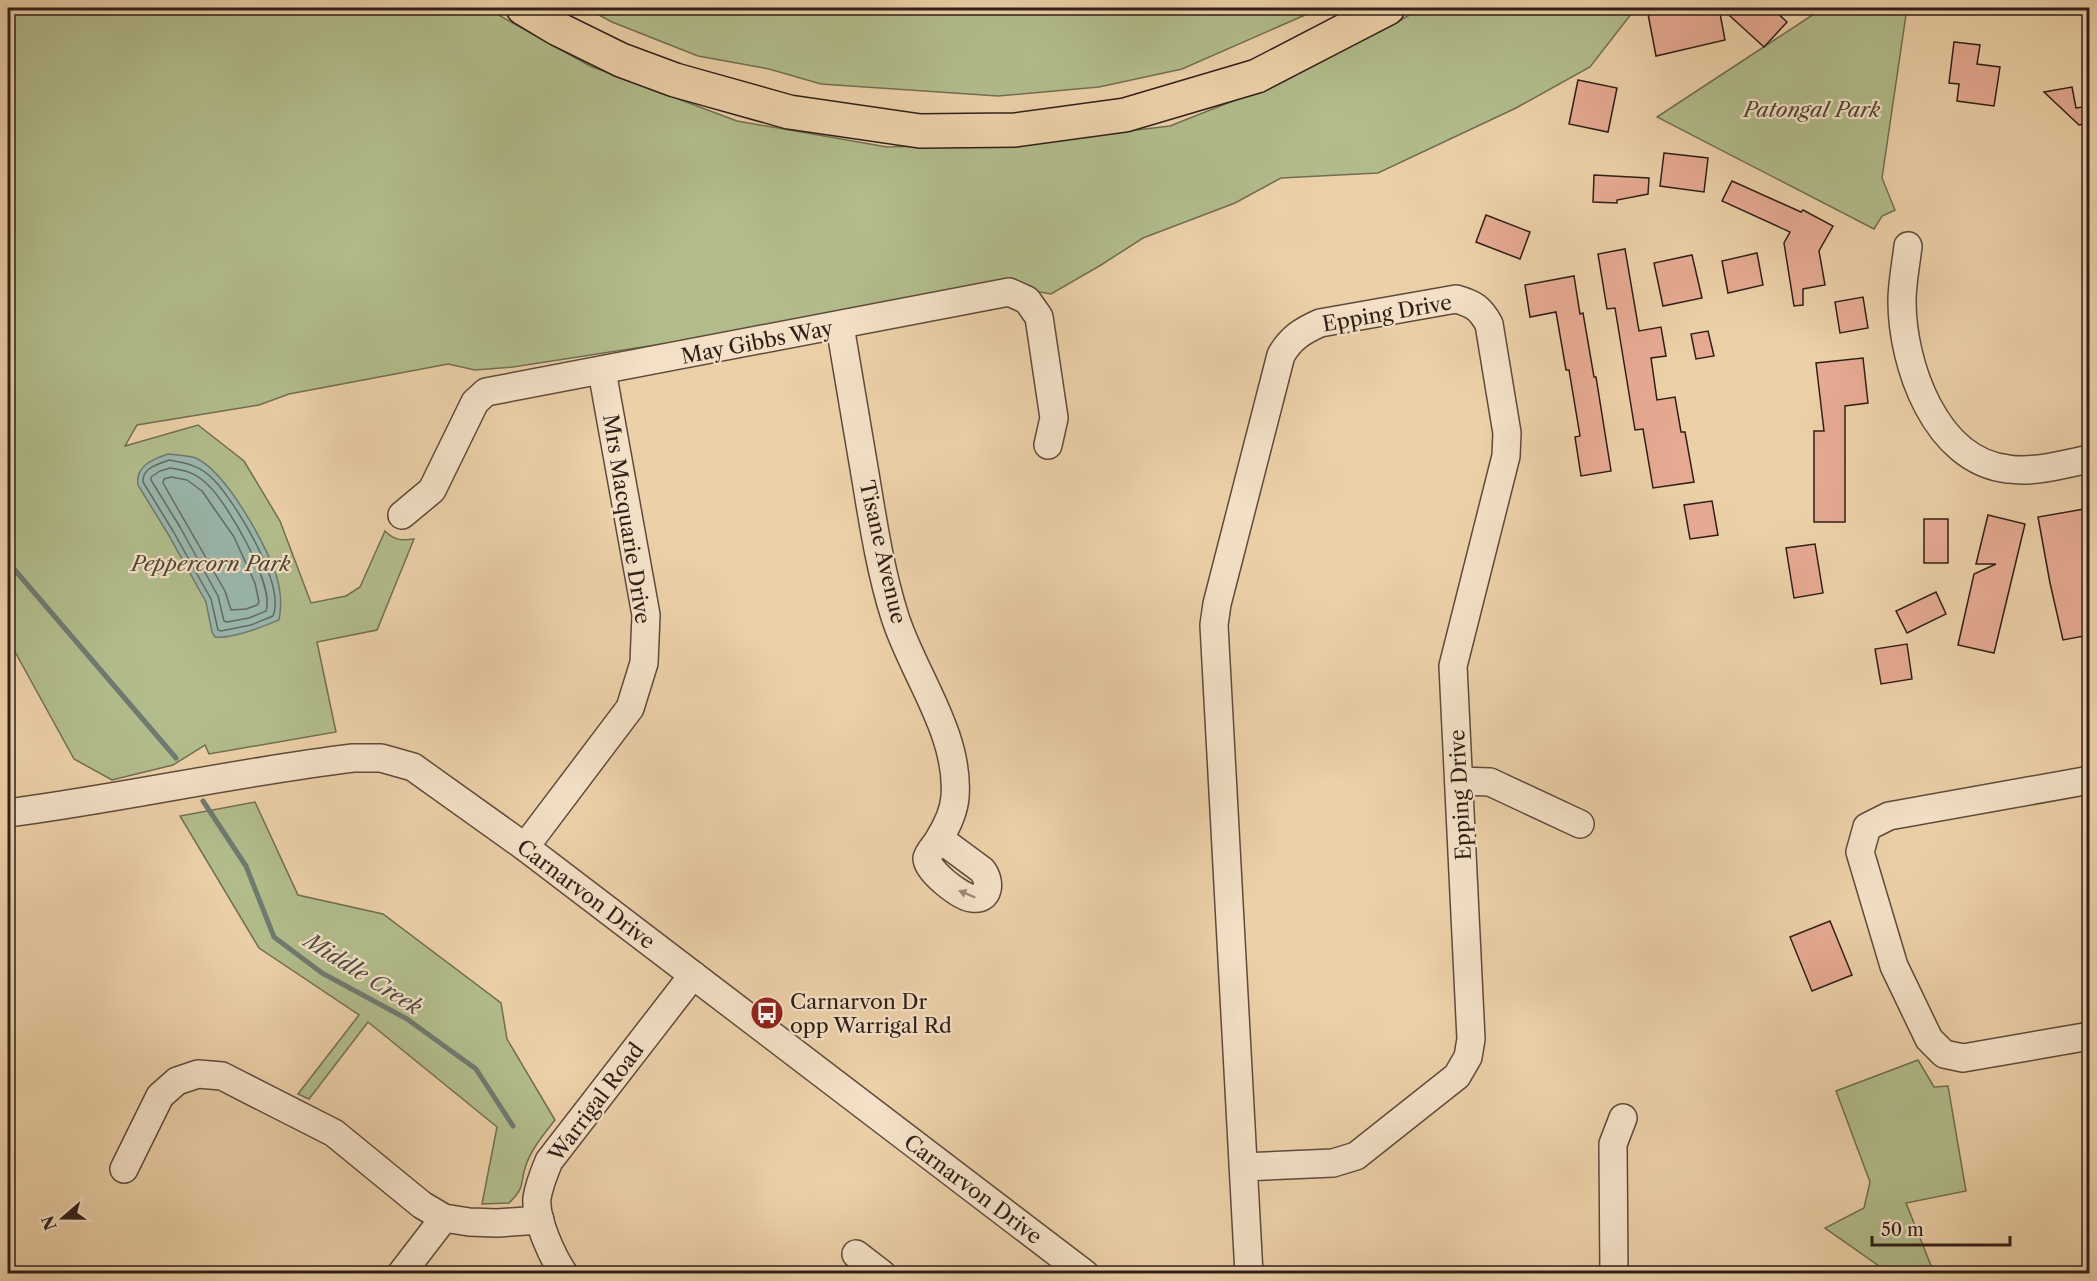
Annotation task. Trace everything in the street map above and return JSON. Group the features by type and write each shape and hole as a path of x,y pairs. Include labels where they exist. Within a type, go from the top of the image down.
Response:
{"main road":[{"path":"523,8 558,29 621,60 675,80 789,112 920,131 1015,130 1125,115 1257,76 1388,8"}],"street":[{"path":"1908,246 1902,301 1908,350 1929,410 1953,443 1984,464 2008,470 2038,469 2090,459"},
{"name":"May Gibbs Way","path":"402,515 432,490 476,402 486,392 1009,292 1027,300 1039,317 1054,418 1048,445"},
{"name":"Epping Drive","path":"1243,1167 1332,1163 1356,1156 1457,1076 1468,1057 1471,1039 1453,666 1506,456 1507,433 1489,324 1482,313 1471,303 1456,299 1320,323 1305,329 1290,340 1281,355 1217,603 1214,625 1243,1167 1249,1274"},
{"name":"Tisane Avenue","path":"840,326 877,545 895,618 947,740 955,770 955,798 951,817 940,838"},
{"name":"Mrs Macquarie Drive","path":"525,847 630,708 644,663 646,615 602,371"},
{"name":"Carnarvon Drive","path":"8,813 60,806 164,786 353,758 381,758 413,767 525,847 1077,1271"},
{"path":"2090,780 1889,816 1867,827 1860,852 1894,966 1929,1039 1944,1054 1964,1058 2090,1036"},
{"path":"1459,781 1490,782 1580,824"},
{"name":"Warrigal Road","path":"564,1274 547,1241 540,1220 537,1200 549,1161 693,975"},
{"path":"124,1168 160,1096 177,1081 198,1074 222,1076 334,1133 422,1205 444,1218 497,1223 540,1220"},
{"path":"1614,1274 1613,1144 1623,1118"},
{"path":"401,1274 444,1218"},
{"path":"856,1254 882,1274"}],"green space":[{"name":"Peppercorn Park","path":"8,8 486,8 590,66 737,121 887,147 1028,143 1170,126 1268,87 1391,26 1421,8 1633,8 1632,13 1590,67 1516,108 1378,173 1281,178 1235,203 1143,238 1051,294 1004,286 843,316 513,367 475,370 448,364 289,394 259,405 137,425 125,446 198,425 244,461 280,521 311,603 346,596 360,587 385,531 398,539 414,539 377,630 317,642 336,732 209,754 205,745 173,765 112,780 74,759 8,639"},
{"path":"586,8 1321,8 1182,69 1099,87 998,96 821,84 769,69 698,56 612,22"},
{"name":"Patongal Park","path":"1823,8 1907,8 1882,178 1895,210 1882,216 1874,229 1657,117"},
{"path":"255,802 298,895 383,914 501,1003 507,1039 555,1120 532,1153 520,1188 509,1203 482,1204 497,1127 368,1022 309,1099 298,1094 359,1015 259,948 180,816"},
{"path":"1918,1060 1934,1087 1948,1086 1966,1191 1906,1203 1934,1273 1889,1273 1825,1228 1864,1208 1870,1182 1836,1091"}],"water":[{"path":"168,454 196,458 208,466 232,493 271,561 279,586 279,620 239,634 215,637 206,602 138,485 142,468 151,461"}],"building":[{"path":"1684,8 1719,8 1725,40 1656,56 1648,14"},
{"path":"1738,8 1772,8 1787,22 1764,47 1730,16"},
{"path":"1954,42 1980,45 1977,64 2000,67 1994,106 1957,101 1959,84 1949,83"},
{"path":"1578,80 1617,88 1608,132 1569,124"},
{"path":"2072,87 2076,108 2090,106 2090,123 2079,125 2044,92"},
{"path":"1664,153 1708,158 1704,192 1660,186"},
{"path":"1594,175 1649,178 1648,194 1617,200 1617,203 1593,202"},
{"path":"1732,181 1801,212 1803,210 1833,226 1819,251 1825,285 1803,289 1803,305 1794,306 1784,243 1790,232 1722,201"},
{"path":"1486,215 1530,232 1520,259 1476,242"},
{"path":"1625,249 1639,331 1661,327 1666,356 1651,358 1657,400 1675,397 1681,432 1685,432 1694,482 1653,488 1643,429 1635,430 1615,308 1607,309 1598,254"},
{"path":"1757,253 1763,285 1728,293 1722,261"},
{"path":"1692,255 1702,298 1663,306 1654,263"},
{"path":"1574,276 1580,314 1583,313 1594,377 1596,377 1611,471 1581,476 1575,437 1580,436 1556,312 1530,317 1525,285"},
{"path":"1863,297 1868,328 1840,333 1835,302"},
{"path":"1708,331 1714,356 1696,359 1691,334"},
{"path":"1863,358 1868,403 1845,406 1845,522 1814,522 1814,431 1824,431 1816,363"},
{"path":"1712,501 1718,535 1690,539 1684,505"},
{"path":"2090,508 2090,635 2063,640 2038,517"},
{"path":"1988,515 2025,524 1994,653 1958,645 1974,574 1996,564 1976,564"},
{"path":"1924,519 1948,519 1948,563 1924,563"},
{"path":"1815,544 1823,593 1794,598 1786,548"},
{"path":"1936,592 1946,614 1907,633 1896,611"},
{"path":"1907,644 1912,679 1881,684 1875,649"},
{"path":"1830,921 1852,975 1812,991 1790,937"}],"waterway":[{"name":"Middle Creek","path":"8,562 176,758"},
{"name":"Middle Creek","path":"203,801 246,866 274,937 322,973 407,1019 476,1069 513,1126"}],"place":[{"name":"Carnarvon Dr opp Warrigal Rd","path":"767,1013"}]}
